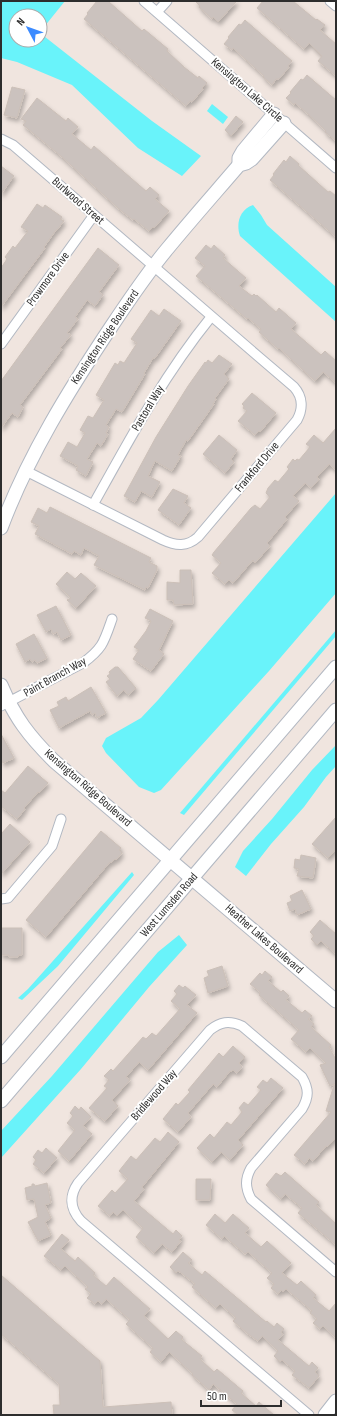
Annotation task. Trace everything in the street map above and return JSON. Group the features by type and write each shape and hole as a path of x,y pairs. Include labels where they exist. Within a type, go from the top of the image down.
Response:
{"main road":[{"name":"Kensington Ridge Boulevard","path":"1,528 43,437 76,380 129,301 154,266 239,166 239,158 243,151 279,119"},
{"path":"1,1057 336,667"},
{"name":"Kensington Ridge Boulevard","path":"1,685 5,704 50,756 192,878"},
{"name":"West Lumsden Road","path":"1,1100 336,710"},
{"name":"Heather Lakes Boulevard","path":"192,878 336,1001"},
{"path":"325,1415 336,1401"}],"street":[{"name":"Kensington Lake Circle","path":"144,1 336,168"},
{"path":"158,12 167,1"},
{"path":"330,1 336,6"},
{"name":"Burlwood Street","path":"1,139 13,145 154,266"},
{"name":"Prowmore Drive","path":"1,344 94,215"},
{"name":"Frankford Drive","path":"26,471 167,542 179,545 191,542 198,537 297,420 302,406 298,391 154,266"},
{"name":"Pastoral Way","path":"93,505 133,432 162,385 194,338 211,317"},
{"name":"Paint Branch Way","path":"5,704 83,663 93,655 105,641 112,619"},
{"path":"1,899 8,898 52,846 61,819"},
{"name":"Bridlewood Way","path":"309,1415 81,1220 74,1210 72,1195 78,1183 210,1030 221,1023 234,1022 242,1026 302,1077 306,1084 308,1093 307,1101 302,1109 247,1175 247,1192 251,1198 336,1272"}],"water":[{"path":"1,1 65,1 48,22 48,8 8,8 8,48 48,48 48,39 152,121 201,156 182,176 138,148 72,85 17,62 1,58"},
{"path":"212,104 228,117 223,124 207,111"},
{"path":"253,205 267,225 336,287 336,322 240,236 238,227 240,218 244,210"},
{"path":"336,493 336,593 269,671 161,790 154,793 139,787 106,753 102,746 106,738 141,718 158,700"},
{"path":"336,630 336,636 184,815 180,813"},
{"path":"336,745 336,766 246,876 235,867 243,851 272,819 312,770"},
{"path":"132,872 134,875 58,966 22,1000 18,998 28,989"},
{"path":"179,935 187,945 149,987 81,1069 1,1158 1,1131 52,1076 158,952"}],"building":[{"path":"97,1 108,1 142,31 144,29 168,49 167,51 184,67 207,83 192,102 190,101 186,106 84,19"},
{"path":"195,1 237,1 218,22 213,17 212,19 199,7 200,6"},
{"path":"263,1 293,1 316,20 317,19 325,25 320,30 336,44 336,76 318,61 322,56 309,43 304,49 257,8"},
{"path":"245,20 292,61 279,79 276,79 272,85 233,48 232,50 224,44 239,24 241,25"},
{"path":"307,75 336,100 336,141 308,114 295,103 294,105 286,98 301,79 303,80"},
{"path":"12,87 25,90 17,118 4,115"},
{"path":"37,98 66,121 68,118 78,127 72,134 91,150 94,146 146,191 150,187 159,195 155,199 169,211 154,228 153,227 149,231 119,209 62,157 23,125 26,121 21,119"},
{"path":"236,116 243,122 231,136 225,130"},
{"path":"290,156 328,192 330,191 336,196 336,237 270,180 284,160 286,162"},
{"path":"1,166 14,176 1,194"},
{"path":"37,204 43,208 45,205 62,217 60,219 64,221 1,307 1,268 7,259 5,257 13,246 15,248 28,231 21,227"},
{"path":"206,245 211,249 214,245 225,255 223,258 246,278 239,286 252,296 254,294 256,296 257,295 276,312 279,308 296,323 291,329 321,355 325,351 336,361 336,383 323,372 315,381 259,332 261,329 196,276 205,266 195,258"},
{"path":"98,248 119,265 99,292 103,295 95,306 87,300 75,317 78,319 67,333 71,335 60,348 62,349 20,405 23,407 18,417 12,413 1,428 1,381"},
{"path":"164,309 181,321 155,358 153,358 122,412 116,409 106,425 109,427 106,433 108,434 101,446 97,443 87,459 93,462 86,476 76,470 78,466 60,456 68,442 77,447 85,433 80,430 88,416 93,418 104,400 96,395 115,363 118,365 120,361 124,363 137,343 131,339 151,310 159,316"},
{"path":"219,355 232,364 224,374 229,379 215,398 214,404 188,441 186,440 178,455 181,456 172,471 155,461 148,476 160,482 152,497 141,491 135,502 124,496 156,437 188,386 205,362 206,363 208,360 212,363"},
{"path":"252,393 276,413 260,432 259,431 255,435 238,421 247,411 243,408 244,406 242,404"},
{"path":"336,428 336,470 329,464 317,477 319,480 311,488 305,483 293,496 299,501 285,517 287,519 267,543 270,546 255,563 253,560 233,583 229,580 225,584 212,573 221,563 212,555 214,552 251,508 255,505 260,509 270,497 266,493 268,488 275,480 278,482 289,469 287,467 293,459 295,461 297,459 299,460 310,447 306,444 314,435 323,443"},
{"path":"219,435 237,450 231,459 234,462 225,473 203,454"},
{"path":"173,489 188,496 184,503 191,508 179,525 158,510"},
{"path":"50,507 151,558 149,562 157,566 157,570 148,588 146,587 145,590 94,565 99,556 84,548 81,555 74,551 72,554 35,534 39,526 31,522 38,508 47,513"},
{"path":"180,570 191,570 193,604 174,605 173,600 167,600 167,582 180,583"},
{"path":"67,572 75,579 81,573 96,586 76,608 67,600 71,598 56,584"},
{"path":"56,606 71,635 61,640 57,632 53,634 51,629 46,632 37,615"},
{"path":"150,609 173,621 159,650 164,654 151,671 133,659 139,650 134,647 146,631 151,621 145,618"},
{"path":"34,634 47,658 37,663 35,660 32,662 30,659 25,662 16,644"},
{"path":"115,667 118,667 136,688 128,695 124,690 117,696 106,682 110,679 107,676 110,674 109,672"},
{"path":"91,687 106,713 97,718 95,713 92,715 90,711 59,728 50,710 59,706 57,702 66,697 68,701"},
{"path":"1,734 14,758 3,763 1,758"},
{"path":"28,766 48,783 24,808 25,809 17,819 1,806 1,790 5,793"},
{"path":"336,817 336,849 328,858 312,844"},
{"path":"10,824 30,842 1,874 1,834"},
{"path":"101,831 121,848 119,850 122,853 116,860 115,859 111,863 110,862 46,937 26,920"},
{"path":"301,855 316,858 313,878 297,876 299,869 294,868 295,859 300,860"},
{"path":"302,890 311,909 297,915 295,909 290,911 287,903 292,901 290,896"},
{"path":"320,920 336,934 336,954 321,941 317,945 311,939 314,936 310,932"},
{"path":"1,928 22,928 22,955 19,955 18,957 9,957 9,955 1,955"},
{"path":"222,966 228,986 208,993 204,978 209,976 207,971"},
{"path":"265,971 272,977 268,981 281,992 283,990 289,996 286,1000 302,1013 305,1010 312,1016 308,1019 314,1024 311,1027 331,1045 329,1047 336,1058 336,1083 330,1086 320,1065 326,1063 310,1048 306,1052 291,1039 299,1030 259,995 260,992 250,984 260,973 262,975"},
{"path":"179,985 183,988 185,986 196,995 187,1005 197,1013 148,1070 139,1062 126,1077 130,1080 112,1100 118,1106 105,1121 89,1108 107,1088 104,1086 109,1080 104,1076 111,1069 113,1071 143,1037 146,1039 152,1033 156,1036 180,1009 171,1001 177,994 174,991"},
{"path":"233,1046 245,1057 239,1063 242,1067 237,1073 233,1070 231,1072 230,1071 217,1087 213,1084 188,1113 191,1117 178,1132 163,1119 176,1103 178,1105 190,1092 188,1090 219,1053 223,1057"},
{"path":"271,1078 283,1088 238,1140 243,1145 230,1160 221,1152 212,1162 197,1148 210,1134 214,1138 227,1122 231,1125 242,1112 239,1108 244,1102 248,1105 261,1090 257,1087 263,1080 267,1083"},
{"path":"334,1085 336,1085 336,1138 327,1147 326,1146 313,1161 309,1158 305,1164 294,1155 331,1112 326,1111"},
{"path":"75,1106 79,1110 81,1107 91,1117 83,1126 92,1134 69,1161 58,1151 75,1130 67,1123 73,1116 70,1113"},
{"path":"168,1132 179,1142 142,1187 144,1189 134,1201 173,1234 176,1230 182,1236 179,1240 181,1241 172,1252 162,1244 154,1253 136,1237 143,1228 123,1210 117,1216 113,1212 110,1216 98,1206 112,1190 115,1193 128,1179 119,1171 131,1156 136,1160 155,1138 160,1142"},
{"path":"46,1148 57,1158 44,1173 33,1164 36,1160 33,1157 38,1150 42,1153"},
{"path":"285,1172 319,1202 316,1205 336,1224 336,1245 298,1213 302,1208 285,1194 281,1199 266,1185 276,1173 281,1176"},
{"path":"196,1179 211,1179 210,1200 196,1200"},
{"path":"47,1183 51,1203 45,1205 51,1218 45,1222 51,1235 38,1241 28,1222 38,1217 34,1199 27,1200 25,1188 32,1186 32,1184 35,1186"},
{"path":"215,1214 225,1223 233,1214 249,1228 245,1233 261,1247 267,1241 291,1263 282,1273 297,1285 301,1281 316,1295 313,1298 329,1311 336,1303 336,1338 323,1326 320,1329 313,1323 317,1319 310,1313 312,1311 286,1289 283,1292 281,1290 278,1294 271,1288 274,1284 267,1278 272,1273 248,1252 245,1254 224,1236 222,1239 206,1225"},
{"path":"62,1234 69,1240 61,1249 75,1261 78,1257 95,1273 93,1275 106,1286 114,1277 150,1309 144,1316 168,1339 176,1331 183,1337 181,1339 202,1356 200,1359 214,1372 217,1369 243,1391 241,1393 256,1406 259,1402 274,1415 238,1415 232,1410 237,1404 213,1384 209,1390 169,1352 161,1362 150,1352 153,1348 126,1324 130,1320 106,1299 102,1304 98,1301 95,1304 87,1298 91,1294 85,1289 88,1287 65,1266 61,1270 44,1256"},
{"path":"183,1252 192,1260 188,1263 202,1275 205,1271 266,1322 267,1321 274,1327 277,1323 284,1329 281,1332 283,1334 278,1340 309,1366 312,1362 318,1368 315,1372 319,1376 309,1388 292,1375 295,1371 282,1360 280,1362 274,1356 278,1351 262,1336 258,1341 248,1334 233,1321 236,1318 220,1304 216,1308 192,1287 195,1284 180,1272 178,1271 176,1273 170,1267"},
{"path":"1,1275 100,1361 103,1407 171,1402 172,1415 54,1415 53,1405 60,1405 59,1384 1,1334"}]}
